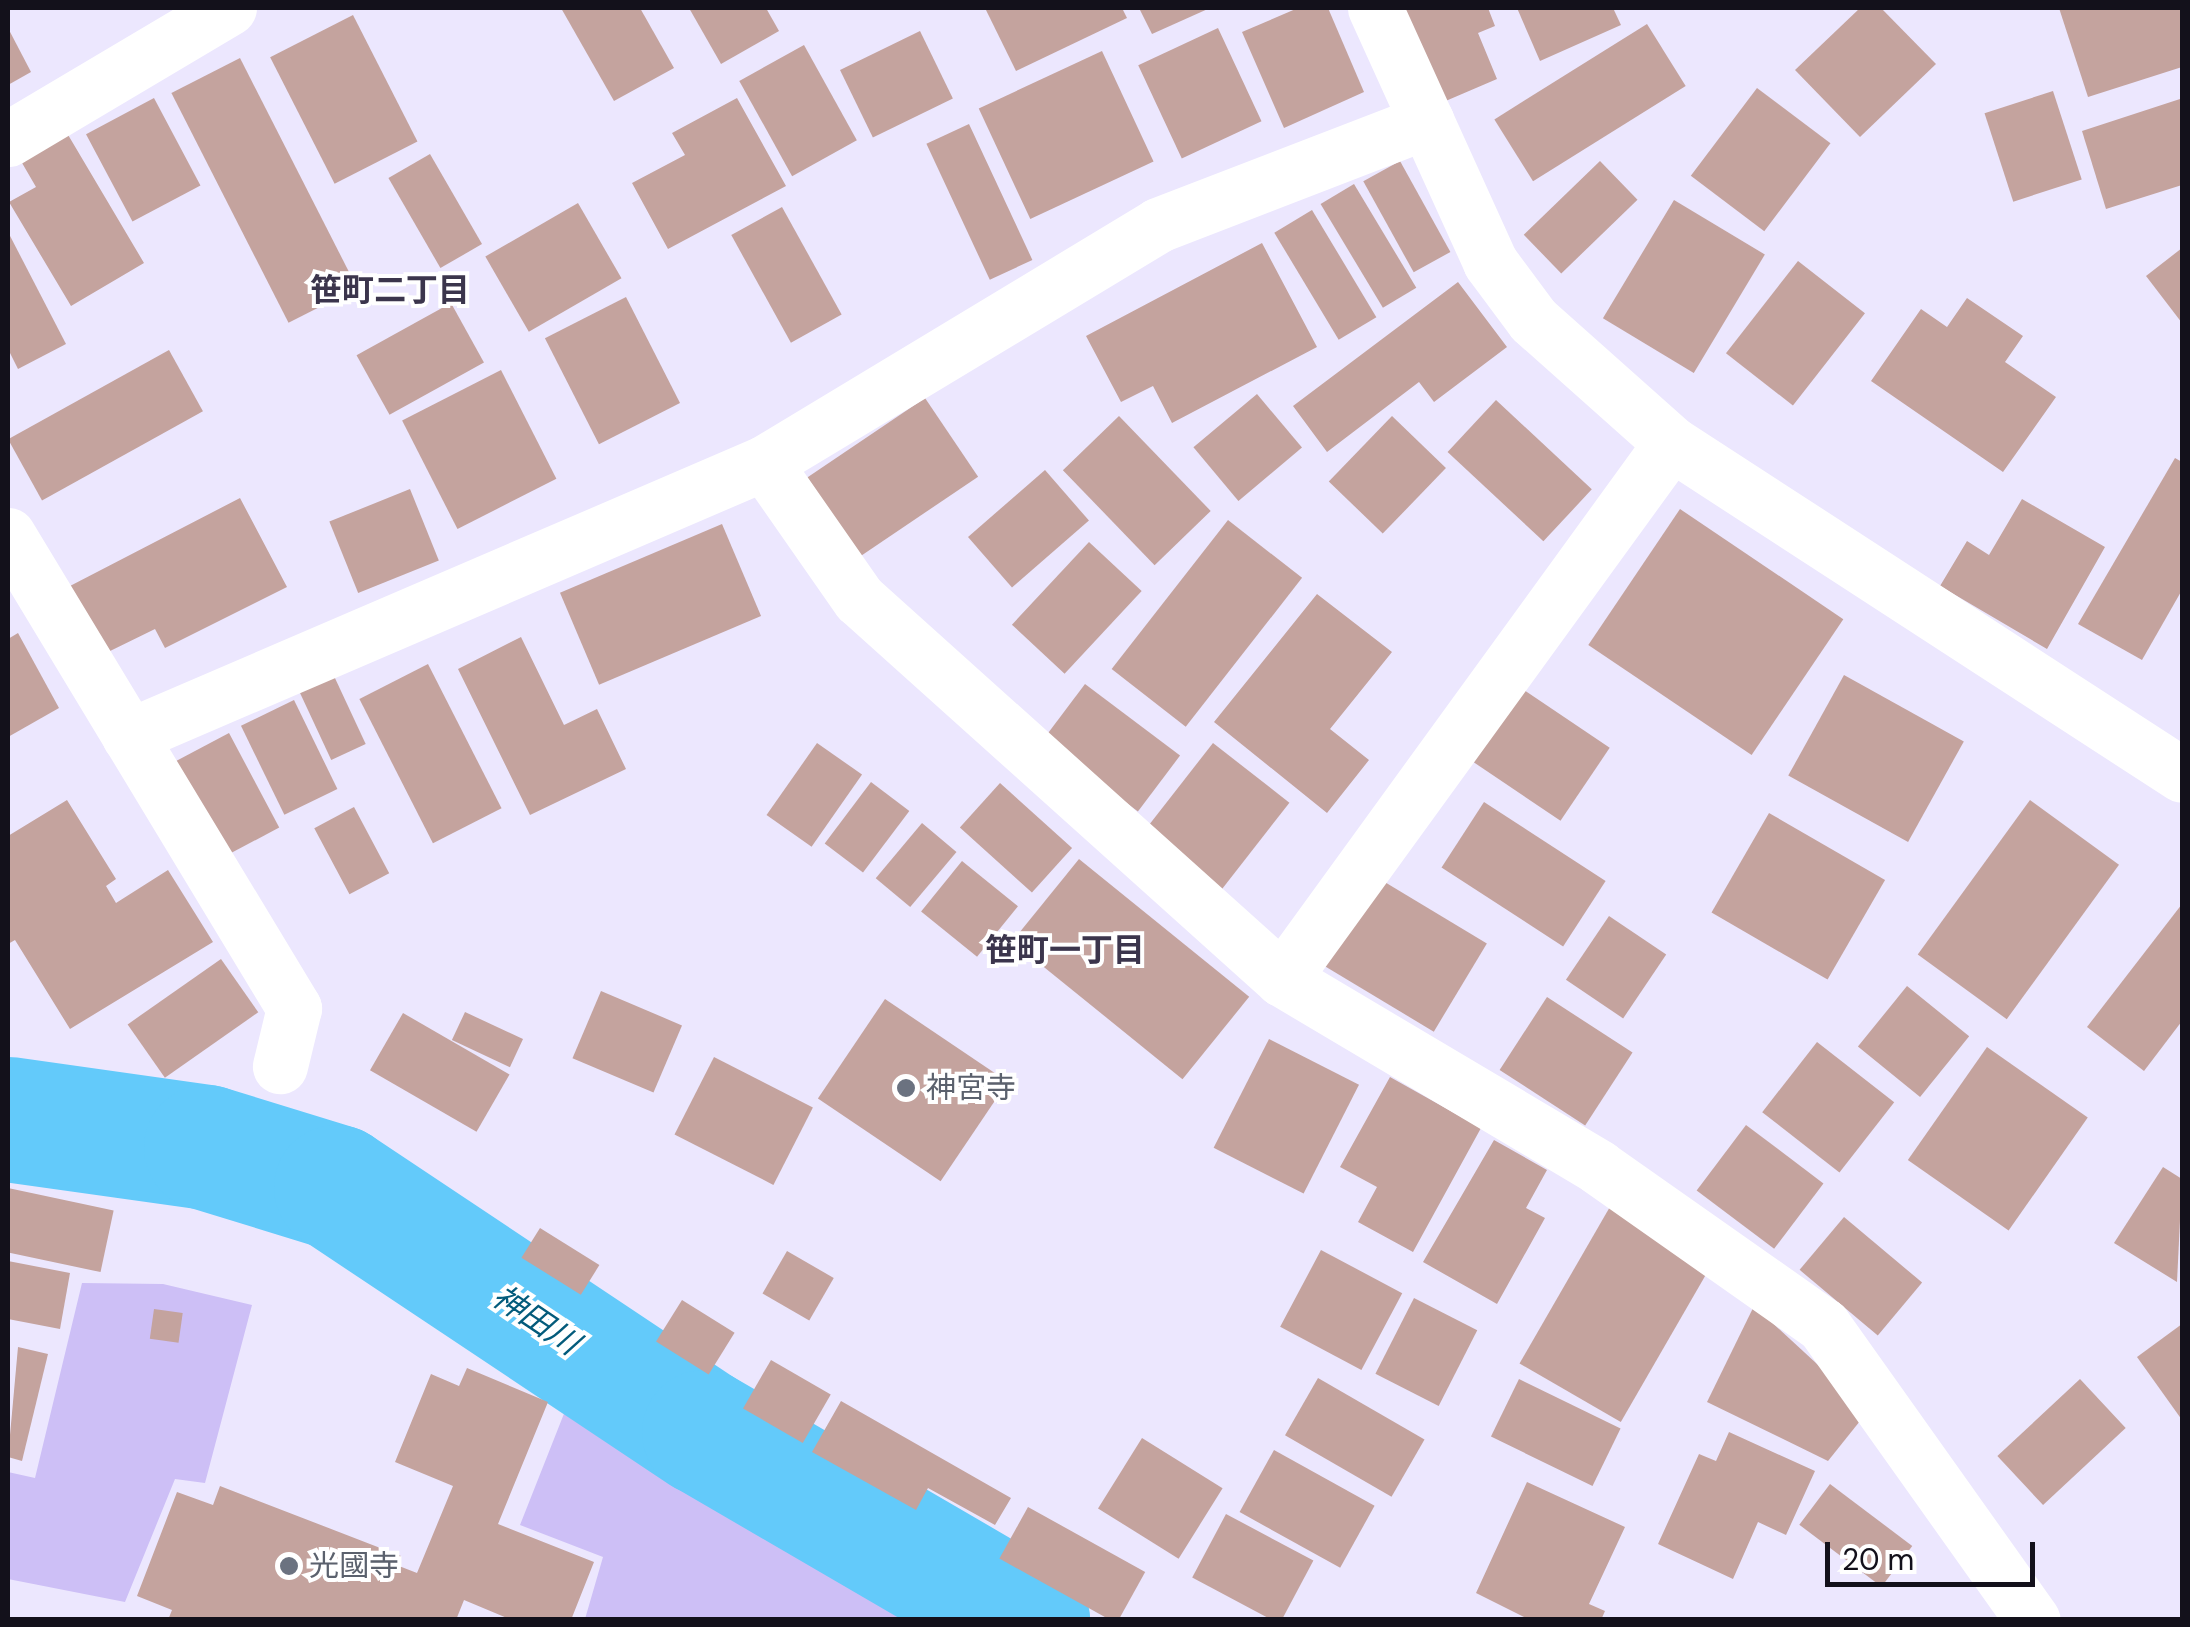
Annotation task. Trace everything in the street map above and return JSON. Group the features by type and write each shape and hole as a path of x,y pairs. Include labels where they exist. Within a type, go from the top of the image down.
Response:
{"street":[{"path":"8,139 230,8"},
{"path":"1375,8 1490,262 1533,320 1671,443 2182,775"},
{"path":"129,736 764,463 1158,225 1427,121"},
{"path":"1282,979 1671,443"},
{"path":"764,463 859,599 1282,979 1598,1167 1822,1326 2033,1620"},
{"path":"8,535 294,1008 280,1066"}],"shaded area":[{"path":"82,1283 163,1284 252,1305 205,1483 175,1479 125,1602 8,1579 8,1472 35,1478"},
{"path":"569,1401 925,1619 585,1619 603,1557 520,1525"}],"building":[{"path":"561,8 640,8 674,68 614,101"},
{"path":"689,8 766,8 779,31 721,64"},
{"path":"985,8 1122,8 1127,18 1016,71"},
{"path":"1139,8 1210,8 1152,34"},
{"path":"1298,8 1328,8 1364,92 1284,128 1242,32"},
{"path":"1392,8 1488,8 1495,26 1478,33 1497,79 1434,106"},
{"path":"1517,8 1613,8 1621,25 1540,61"},
{"path":"1860,8 1881,8 1936,64 1860,137 1795,70"},
{"path":"2059,8 2182,8 2182,67 2088,97"},
{"path":"353,15 417,142 335,184 270,57"},
{"path":"1647,24 1686,86 1533,181 1494,119"},
{"path":"8,28 31,72 8,85"},
{"path":"1218,28 1262,121 1182,159 1138,65"},
{"path":"920,31 953,98 873,137 840,70"},
{"path":"804,45 857,140 792,176 739,81"},
{"path":"1102,51 1154,162 1030,219 979,108"},
{"path":"240,58 357,288 289,323 171,93"},
{"path":"1757,88 1830,143 1764,231 1691,176"},
{"path":"2053,91 2082,179 2013,202 1985,113"},
{"path":"154,98 200,185 132,222 86,134"},
{"path":"737,98 786,186 668,249 632,183 685,155 672,133"},
{"path":"2180,99 2182,185 2106,209 2082,131"},
{"path":"969,124 1032,260 990,280 926,144"},
{"path":"64,128 144,263 71,306 9,202 36,187 18,156"},
{"path":"430,154 482,244 440,268 388,178"},
{"path":"1400,161 1450,252 1414,272 1363,181"},
{"path":"1600,161 1638,200 1561,273 1524,235"},
{"path":"1354,184 1416,288 1383,308 1321,204"},
{"path":"1674,200 1765,255 1694,373 1603,318"},
{"path":"578,203 622,278 529,332 485,256"},
{"path":"782,207 842,315 791,343 731,235"},
{"path":"1312,210 1376,317 1339,340 1274,233"},
{"path":"8,232 66,344 18,369 8,349"},
{"path":"1262,243 1317,347 1172,423 1153,386 1121,402 1086,336"},
{"path":"2182,248 2182,323 2146,276"},
{"path":"1798,261 1865,313 1793,406 1726,353"},
{"path":"1458,282 1507,347 1434,402 1419,382 1327,452 1293,406"},
{"path":"626,297 680,403 599,444 545,338"},
{"path":"1967,298 2023,336 2005,362 2056,397 2003,472 1871,381 1921,309 1947,327"},
{"path":"451,303 484,362 390,415 357,355"},
{"path":"169,350 203,411 42,500 8,439"},
{"path":"501,370 556,479 457,529 402,420"},
{"path":"1257,394 1302,448 1238,501 1193,447"},
{"path":"925,398 978,477 860,556 807,477"},
{"path":"1496,400 1592,489 1543,541 1448,452"},
{"path":"1119,416 1211,511 1155,565 1063,470"},
{"path":"1392,416 1446,468 1383,534 1329,481"},
{"path":"2175,458 2182,462 2182,590 2142,660 2078,624"},
{"path":"1045,470 1089,521 1012,587 968,537"},
{"path":"410,489 439,560 358,593 329,522"},
{"path":"240,498 287,587 165,648 155,629 106,653 70,586"},
{"path":"2022,499 2105,547 2047,649 1940,586 1967,541 1989,555"},
{"path":"1680,509 1843,619 1752,755 1588,645"},
{"path":"1228,520 1302,578 1186,727 1112,669"},
{"path":"722,524 761,616 599,685 560,593"},
{"path":"1089,542 1142,591 1065,674 1012,625"},
{"path":"1317,594 1392,652 1330,729 1369,760 1327,813 1214,722"},
{"path":"18,633 59,708 8,737 8,639"},
{"path":"521,637 564,725 597,709 626,769 530,815 458,669"},
{"path":"428,664 502,808 433,843 359,699"},
{"path":"1844,675 1964,741 1908,842 1788,776"},
{"path":"334,676 366,744 331,760 300,692"},
{"path":"1085,684 1180,756 1138,812 1043,740"},
{"path":"1521,688 1610,748 1560,821 1472,761"},
{"path":"294,700 337,789 284,815 241,726"},
{"path":"229,733 279,827 224,857 174,762"},
{"path":"817,743 862,775 812,847 767,815"},
{"path":"1213,743 1289,803 1221,890 1145,830"},
{"path":"871,782 909,811 863,872 825,843"},
{"path":"1000,783 1072,848 1032,892 960,828"},
{"path":"67,800 116,879 106,886 116,903 168,870 213,942 70,1029 15,940 8,944 8,836"},
{"path":"2030,800 2119,865 2007,1019 1918,955"},
{"path":"1484,802 1606,881 1563,946 1442,867"},
{"path":"354,807 389,873 349,894 314,828"},
{"path":"1769,813 1885,880 1828,980 1712,913"},
{"path":"922,823 956,852 910,907 876,878"},
{"path":"1079,859 1249,997 1182,1079 1012,941"},
{"path":"962,861 1018,906 977,957 921,912"},
{"path":"1378,878 1487,943 1434,1032 1325,966"},
{"path":"2182,904 2182,1021 2144,1071 2087,1027"},
{"path":"1609,916 1666,955 1623,1018 1566,980"},
{"path":"221,959 258,1012 165,1078 128,1024"},
{"path":"1907,986 1969,1036 1920,1097 1858,1047"},
{"path":"601,991 682,1025 653,1093 572,1058"},
{"path":"1547,997 1633,1053 1585,1126 1500,1070"},
{"path":"885,999 1008,1082 941,1181 818,1098"},
{"path":"465,1012 523,1039 510,1067 452,1040"},
{"path":"403,1013 510,1074 477,1132 370,1070"},
{"path":"1269,1039 1359,1085 1304,1194 1214,1148"},
{"path":"1817,1042 1894,1102 1839,1172 1762,1112"},
{"path":"1987,1047 2088,1118 2009,1231 1908,1160"},
{"path":"714,1057 813,1107 773,1185 675,1135"},
{"path":"1390,1077 1481,1128 1413,1252 1358,1222 1377,1187 1340,1167"},
{"path":"1746,1125 1823,1183 1774,1249 1697,1190"},
{"path":"1494,1140 1547,1170 1526,1208 1545,1218 1497,1304 1423,1262"},
{"path":"2163,1167 2182,1179 2177,1282 2114,1243"},
{"path":"8,1188 114,1210 101,1272 8,1252"},
{"path":"1611,1205 1712,1264 1621,1422 1520,1363"},
{"path":"1844,1217 1922,1283 1878,1335 1800,1270"},
{"path":"540,1228 599,1265 581,1295 521,1258"},
{"path":"1321,1250 1402,1293 1361,1370 1280,1327"},
{"path":"787,1251 834,1278 809,1320 762,1293"},
{"path":"8,1261 70,1273 60,1329 8,1319"},
{"path":"1414,1298 1477,1330 1439,1406 1375,1374"},
{"path":"682,1300 735,1333 709,1374 656,1342"},
{"path":"1754,1306 1868,1411 1828,1461 1707,1402"},
{"path":"154,1309 183,1313 179,1343 150,1339"},
{"path":"2182,1324 2182,1420 2137,1357"},
{"path":"18,1347 48,1354 22,1461 8,1457"},
{"path":"771,1360 831,1394 803,1443 743,1408"},
{"path":"467,1368 548,1402 498,1524 594,1562 571,1620 512,1620 464,1600 456,1620 168,1620 172,1610 137,1596 177,1492 213,1505 220,1486 401,1556 399,1566 417,1573 453,1486 395,1462 431,1374 459,1386"},
{"path":"1318,1378 1425,1440 1392,1497 1285,1435"},
{"path":"1519,1379 1621,1429 1593,1486 1491,1437"},
{"path":"2080,1379 2126,1428 2043,1505 1997,1456"},
{"path":"841,1401 1011,1498 995,1525 928,1488 916,1510 812,1452"},
{"path":"1729,1432 1815,1471 1786,1535 1758,1522 1733,1579 1658,1544 1699,1454 1716,1461"},
{"path":"1142,1438 1223,1488 1179,1559 1098,1508"},
{"path":"1274,1450 1375,1506 1340,1568 1240,1512"},
{"path":"1527,1482 1625,1527 1589,1604 1605,1611 1601,1620 1530,1620 1476,1593"},
{"path":"1830,1484 1912,1546 1882,1587 1799,1525"},
{"path":"1028,1507 1145,1572 1119,1620 1110,1620 999,1559"},
{"path":"1226,1514 1313,1560 1282,1620 1272,1620 1192,1578"}],"waterway":[{"name":"神田川","path":"8,1119 206,1147 336,1187 704,1432 1027,1620"}],"place":[{"name":"神宮寺","path":"906,1088"},
{"name":"光國寺","path":"289,1566"}],"district":[{"name":"笹町二丁目","path":"390,290"},
{"name":"笹町一丁目","path":"1065,950"}]}
